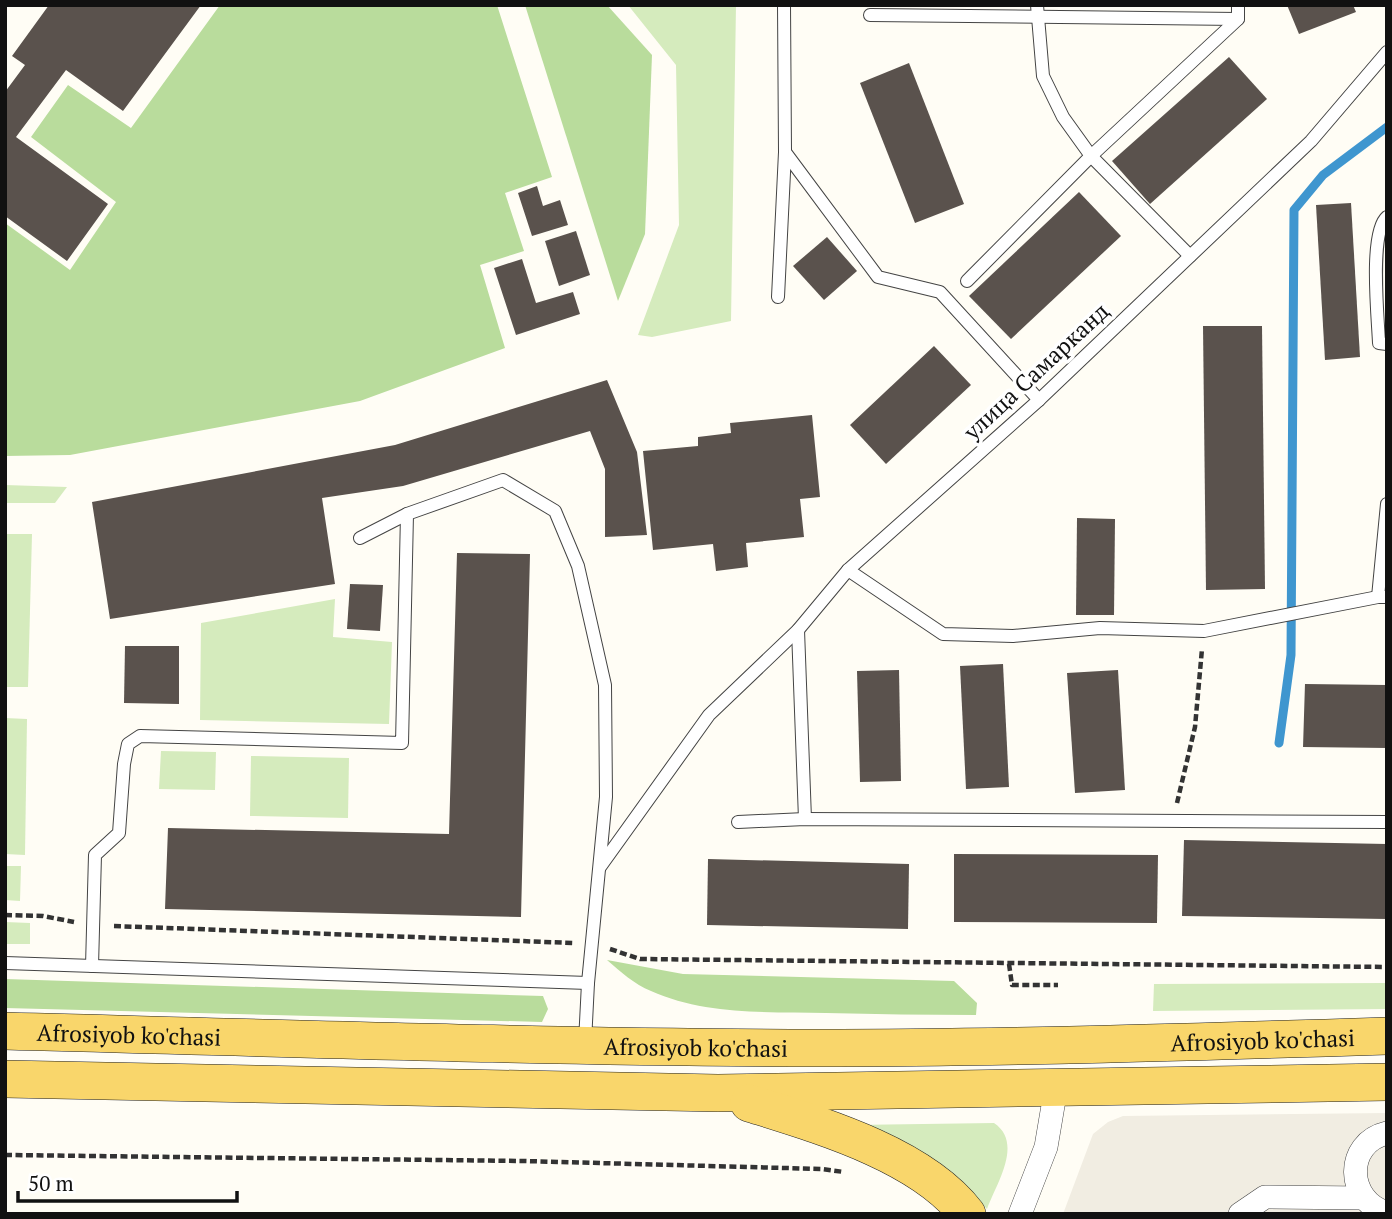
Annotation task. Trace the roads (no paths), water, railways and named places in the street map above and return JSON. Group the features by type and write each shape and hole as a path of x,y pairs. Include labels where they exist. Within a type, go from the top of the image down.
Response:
{"main road":[{"name":"Afrosiyob ko'chasi","path":"5,1031 585,1046 1056,1046 1387,1036"},
{"path":"1056,1046 1056,1087"},
{"name":"Afrosiyob ko'chasi","path":"5,1079 718,1093 1387,1082"},
{"path":"718,1093 806,1122 893,1157 933,1181 967,1214"}],"street":[{"path":"1020,1214 1046,1147 1056,1087"},
{"path":"1387,1133 1370,1141 1362,1151 1356,1162 1355,1175 1363,1198 1372,1207 1387,1213"},
{"path":"1240,1214 1265,1197 1363,1198"}],"lane":[{"path":"778,296 785,152 784,5"},
{"path":"967,281 1091,156 1238,19 1238,5"},
{"path":"870,15 1037,11 1238,19"},
{"path":"1037,11 1043,76 1063,117 1091,156 1190,256"},
{"name":"улица Самарканд","path":"600,867 709,715 798,630 849,570 1039,400 1311,141 1387,52"},
{"path":"785,152 878,276 940,292 1039,400"},
{"path":"1387,217 1380,222 1376,243 1379,343 1387,344"},
{"path":"360,538 408,514 503,480 555,511 578,566 605,685 606,797 588,983 585,1046"},
{"path":"849,570 943,635 1013,636 1100,628 1204,631 1382,597 1387,504"},
{"path":"92,965 95,855 119,833 128,744 140,736 402,743 408,514"},
{"path":"798,630 805,819"},
{"path":"738,822 805,819 1387,822"},
{"path":"5,963 588,983"}],"waterway":[{"path":"1279,743 1291,655 1294,210 1323,175 1387,127"}]}
